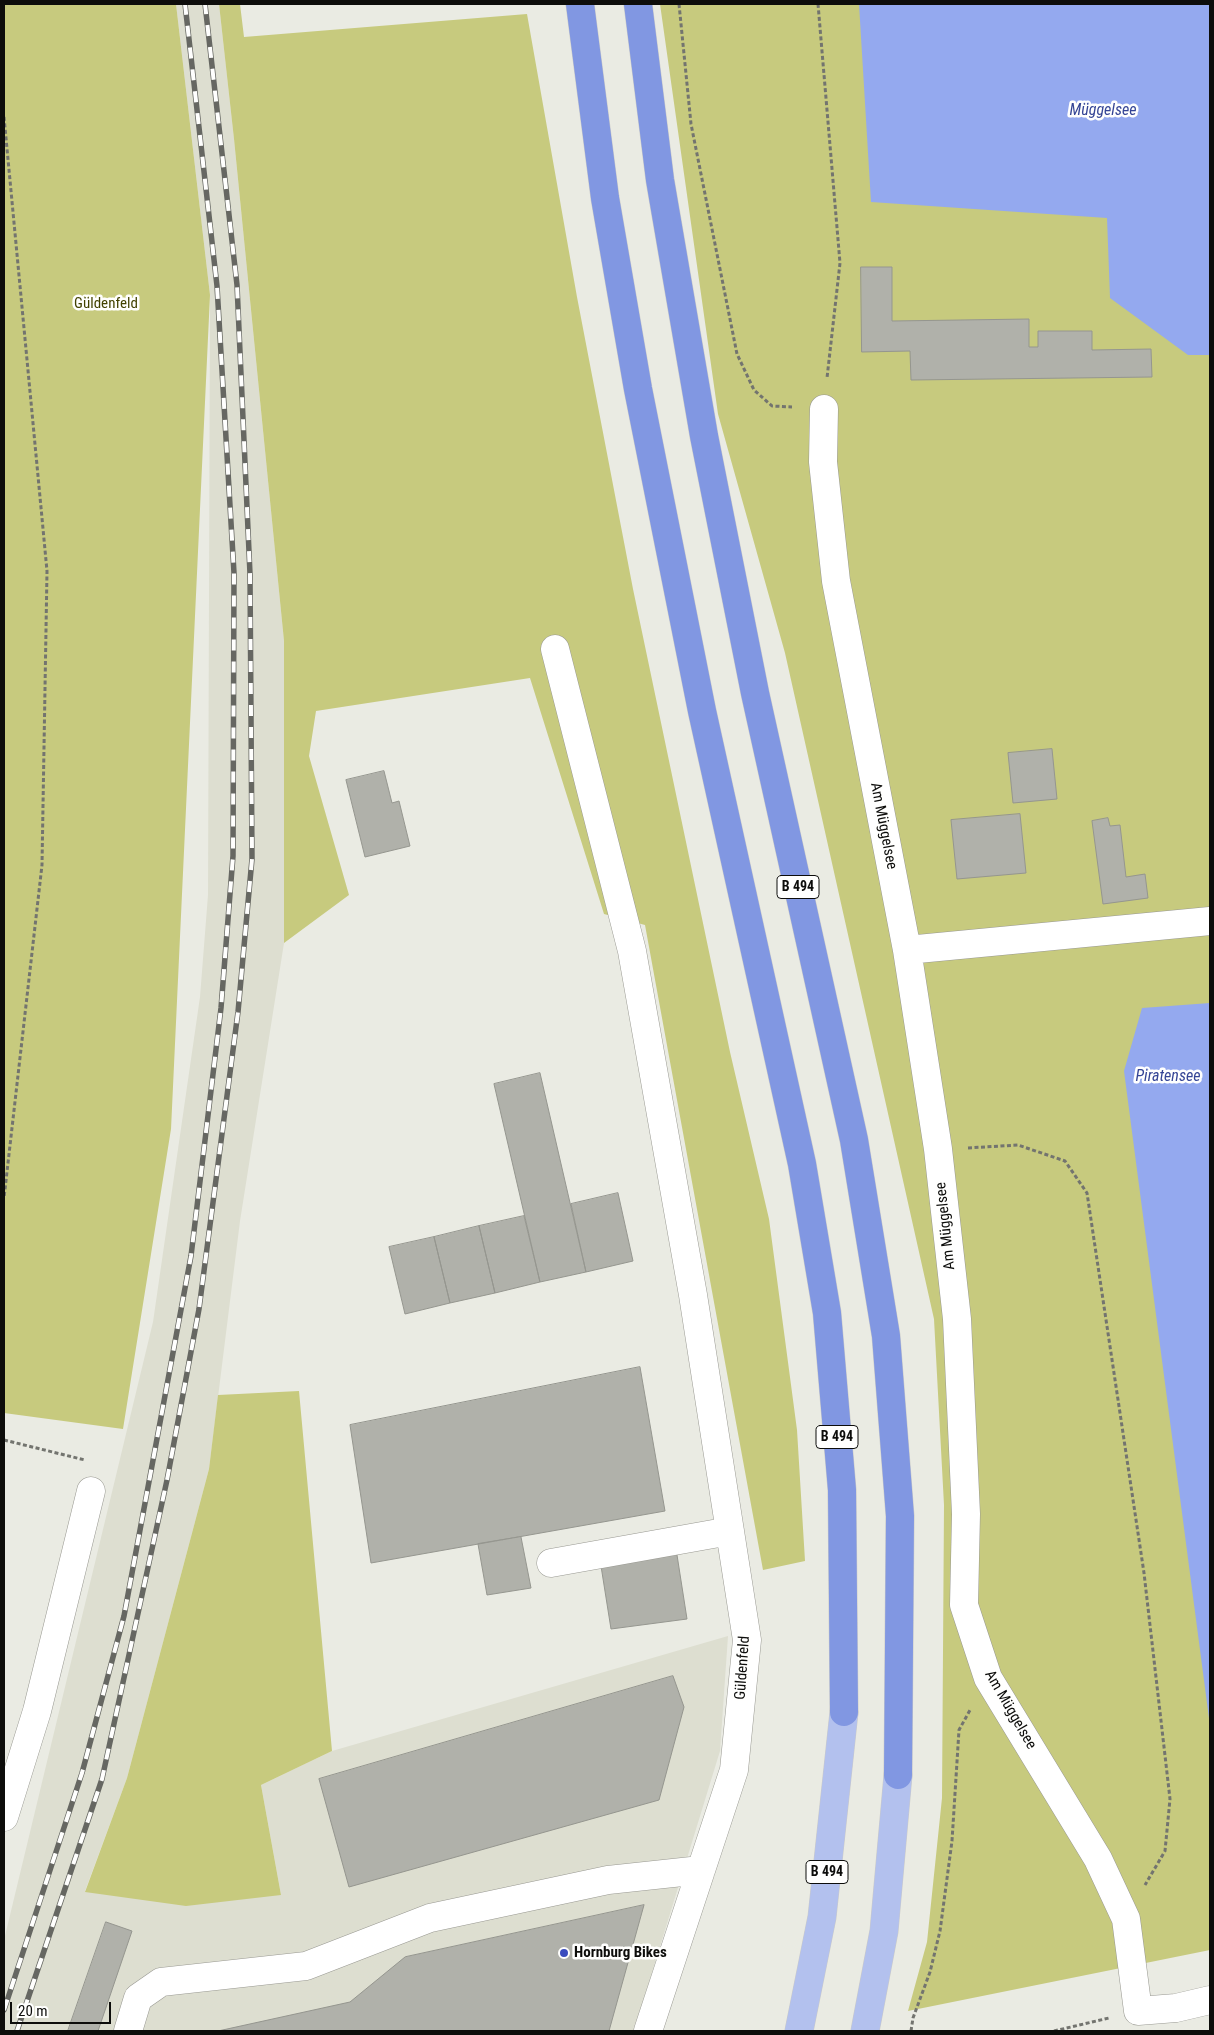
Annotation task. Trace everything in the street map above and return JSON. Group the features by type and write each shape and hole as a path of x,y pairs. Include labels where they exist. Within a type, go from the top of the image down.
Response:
{"highway":[{"name":"B 494","path":"580,4 605,198 638,389 702,711 802,1164 826,1313 842,1490 844,1712"},
{"name":"B 494","path":"638,4 660,180 704,436 755,693 854,1140 886,1336 900,1516 898,1775"}],"main road":[{"name":"B 494","path":"800,2031 822,1917 844,1712"},
{"name":"B 494","path":"865,2031 884,1931 898,1775"}],"street":[{"name":"Am Müggelsee","path":"824,409 823,462 836,581 907,950 938,1149 956,1319 966,1514 964,1606 988,1678 1098,1859 1126,1919 1138,2011"},
{"name":"Güldenfeld","path":"555,649 632,952 693,1295 747,1640 734,1770 648,2031"},
{"path":"907,950 1210,922"},
{"path":"4,1817 36,1711 91,1491"},
{"path":"551,1563 730,1531"},
{"path":"128,2031 138,1998 161,1982 306,1966 430,1918 608,1880 701,1870"},
{"path":"1138,2011 1176,2008 1210,2000"}],"path":[{"path":"679,4 691,124 737,354 754,390 772,406 824,409 840,263 818,4"},
{"path":"4,117 47,571 42,865 4,1198"},
{"path":"938,1149 1018,1145 1064,1161 1086,1194 1144,1573 1170,1799 1165,1851 1126,1919"},
{"path":"4,1440 83,1458 96,1468 91,1491"},
{"path":"911,2031 913,2018 930,1972 940,1931 952,1841 959,1730 988,1678"},
{"path":"1054,2031 1138,2011"}],"shaded area":[{"path":"176,4 219,4 284,641 284,943 240,1221 209,1469 127,1778 85,1891 281,1895 261,1785 332,1751 728,1636 720,1751 634,2031 4,2031 4,1940 153,1322 200,997 208,895 210,295"}],"green space":[{"name":"Güldenfeld","path":"4,4 176,4 210,295 171,1129 123,1429 4,1413"},
{"path":"219,4 240,4 244,37 527,14 577,297 633,589 730,1052 769,1219 797,1430 805,1561 763,1570 645,925 604,914 530,678 316,711 309,756 349,895 284,943 284,641"},
{"path":"660,4 1210,4 1210,1950 908,2011 927,1942 942,1798 944,1505 934,1319 785,653 718,414"},
{"path":"299,1391 332,1751 261,1785 281,1895 186,1906 85,1892 127,1778 209,1469 218,1395"}],"water":[{"name":"Müggelsee","path":"859,4 1210,4 1210,355 1188,355 1110,298 1107,218 871,202"},
{"name":"Piratensee","path":"1210,1003 1210,1726 1124,1071 1142,1008"}],"building":[{"path":"861,267 892,267 892,321 1029,319 1029,347 1038,347 1038,331 1092,331 1092,350 1151,349 1152,377 911,380 910,351 862,352"},
{"path":"1052,749 1057,799 1013,803 1008,753"},
{"path":"384,771 392,803 399,801 410,846 365,857 346,780"},
{"path":"1020,814 1026,873 957,879 951,820"},
{"path":"1108,818 1110,826 1120,825 1126,877 1145,874 1148,898 1103,904 1092,821"},
{"path":"540,1073 586,1272 540,1282 494,1084"},
{"path":"618,1193 633,1261 586,1272 571,1204"},
{"path":"524,1216 540,1282 495,1293 479,1226"},
{"path":"479,1226 495,1293 450,1303 434,1237"},
{"path":"434,1237 450,1303 405,1314 389,1247"},
{"path":"640,1367 665,1511 371,1563 350,1425"},
{"path":"521,1537 531,1588 487,1595 478,1544"},
{"path":"677,1555 687,1619 611,1629 601,1566"},
{"path":"673,1676 684,1707 659,1800 349,1887 319,1779"},
{"path":"644,1905 609,2031 218,2031 350,2002 405,1957"},
{"path":"106,1922 132,1931 98,2031 68,2031"}],"railway":[{"path":"4,2010 82,1773 124,1616 191,1256 221,1008 233,856 234,573 217,286 185,4"},
{"path":"17,2031 102,1779 167,1480 199,1309 238,1012 252,859 250,574 237,285 205,4"}],"place":[{"name":"Hornburg Bikes","path":"564,1953"}]}
